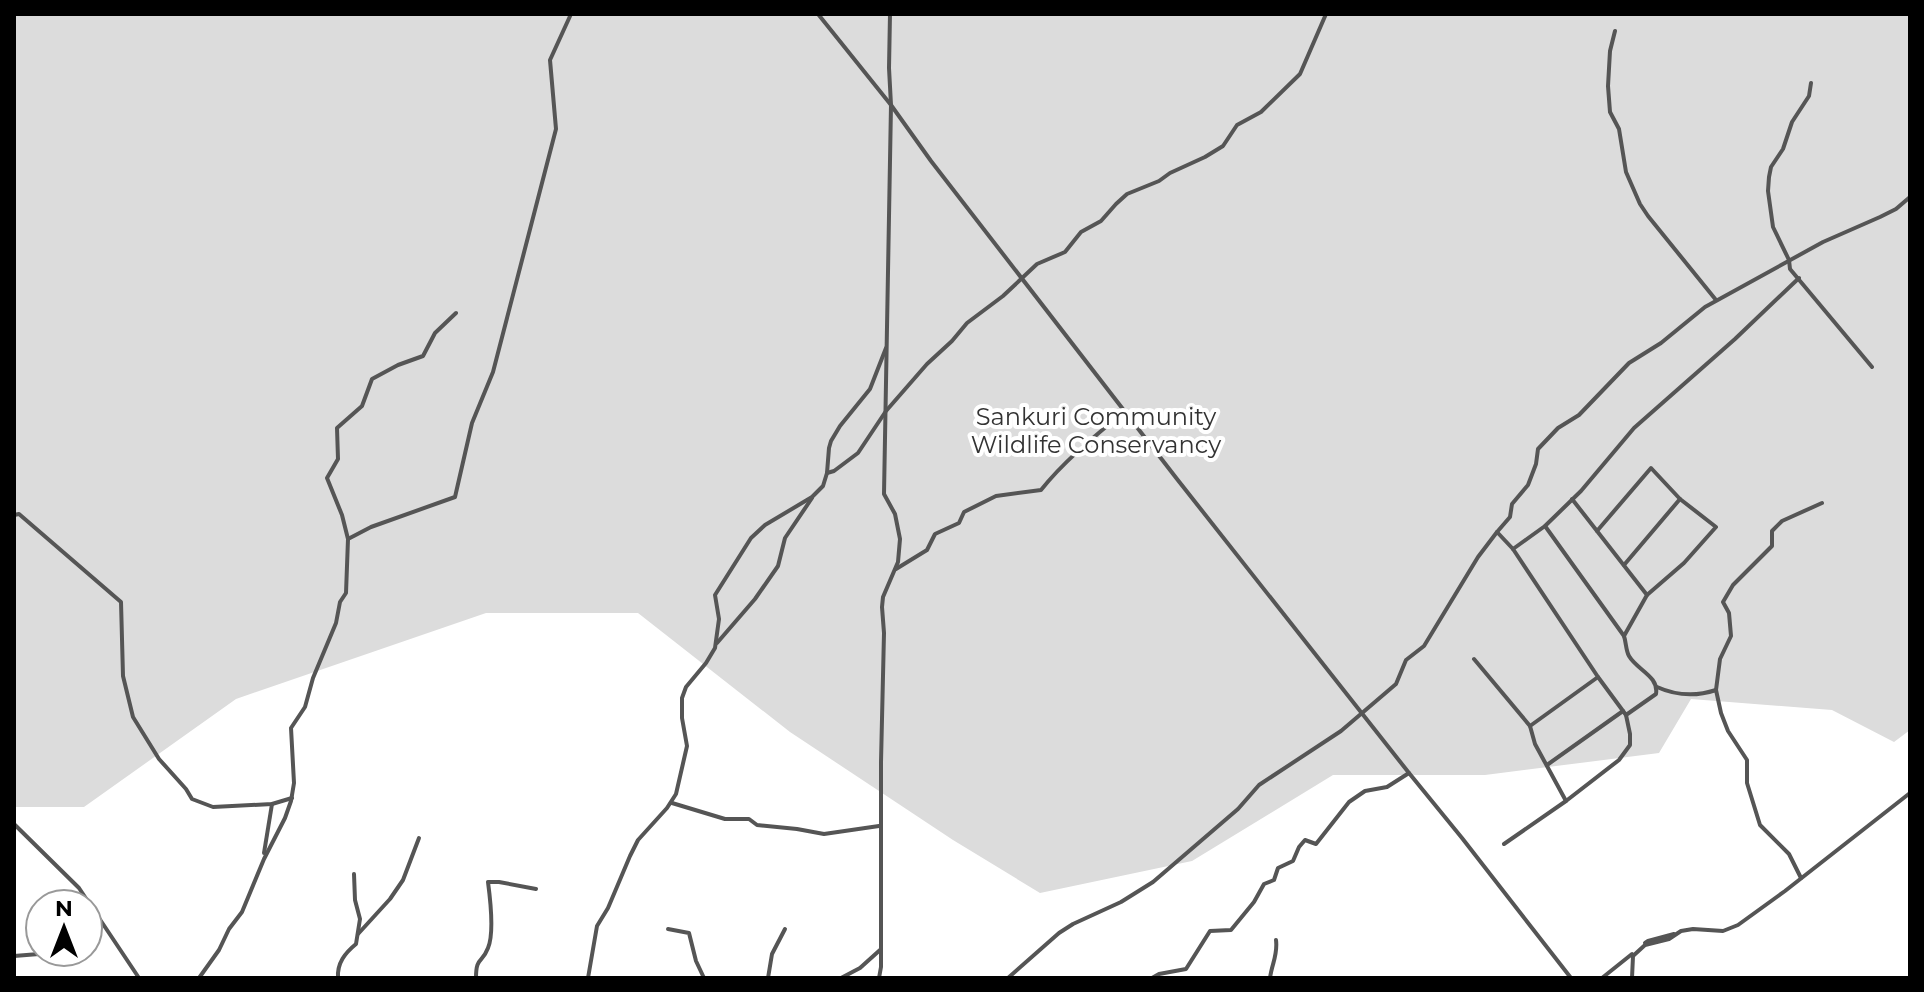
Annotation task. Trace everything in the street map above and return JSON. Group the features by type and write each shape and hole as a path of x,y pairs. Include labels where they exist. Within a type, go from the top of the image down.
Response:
{"street":[{"path":"348,539 371,527 455,497 472,423 493,372 556,129 550,60 571,14"},
{"path":"818,14 1125,411 1571,978"},
{"path":"879,978 882,607 883,597 896,569 900,539 895,514 884,494 890,14"},
{"path":"827,473 858,453 886,411 927,364 967,323 1003,296 1037,264 1065,252 1081,232 1101,221 1127,194 1159,181 1223,146 1237,125 1261,112 1300,74 1326,14"},
{"path":"1615,31 1610,51 1610,112 1619,129 1626,172 1640,204 1658,230 1716,300"},
{"path":"1811,83 1809,96 1792,122 1783,149 1771,167 1768,191 1773,227 1789,260 1790,269 1872,367"},
{"path":"1008,978 1059,933 1153,882 1238,809 1259,785 1341,731 1396,684 1406,660 1424,646 1478,557 1510,517 1512,504 1528,485 1538,449 1558,428 1579,415 1629,363 1661,343 1716,300 1789,260 1896,209 1910,197"},
{"path":"1513,549 1545,526 1634,428 1690,381 1799,278"},
{"path":"199,978 242,912 285,818 294,783 291,728 305,707 313,678 336,623 340,602 346,593 348,539 327,478 338,459 337,428 362,406 372,379 423,356 435,333 456,313"},
{"path":"588,978 597,926 630,856 638,840 672,803 676,794 687,746 682,718 682,698 686,687 778,566 785,538 823,486 831,441 870,389 887,347"},
{"path":"896,569 927,550 935,534 959,523 964,512 996,496 1041,490 1071,457 1125,411"},
{"path":"1597,531 1651,468 1680,499 1716,527 1684,563 1647,595 1624,636"},
{"path":"716,644 719,619 714,597 744,548 765,525 812,497"},
{"path":"1572,499 1647,595"},
{"path":"1624,565 1680,499"},
{"path":"1801,878 1789,854 1760,825 1747,783 1747,760 1728,731 1716,690 1720,659 1731,636 1729,613 1723,602 1733,585 1772,546 1772,531 1782,521 1822,503"},
{"path":"14,515 19,514 121,602 123,676 133,717 159,759 192,799 213,807 272,804 292,798"},
{"path":"1545,526 1624,636 1629,657 1657,687 1656,694 1547,765"},
{"path":"1497,532 1513,549 1625,713 1630,745 1619,760 1504,844"},
{"path":"1474,659 1530,726 1535,744 1566,801"},
{"path":"1530,726 1598,677"},
{"path":"1657,687 1672,694 1686,695 1701,695 1716,690"},
{"path":"1152,978 1186,969 1210,931 1231,930 1264,884 1274,880 1278,868 1293,861 1305,840 1316,844 1349,802 1365,791 1387,787 1409,773"},
{"path":"1602,978 1648,941 1686,929 1729,929 1752,915 1910,793"},
{"path":"672,803 725,819 749,819 757,825 824,834 881,826"},
{"path":"264,859 272,804"},
{"path":"14,824 79,888 139,978"},
{"path":"358,934 403,880 419,838"},
{"path":"338,978 337,968 356,944 358,934 360,919 355,900 354,874"},
{"path":"476,978 477,963 489,945 491,904 488,882 536,889"},
{"path":"668,929 689,933 704,978"},
{"path":"768,978 772,954 785,929"},
{"path":"1632,978 1633,956 1645,945 1669,939 1676,933"},
{"path":"1270,978 1278,952 1276,940"},
{"path":"841,978 860,968 880,950"}],"green space":[{"name":"Sankuri Community Wildlife Conservancy","path":"14,14 1910,14 1910,730 1894,742 1832,710 1691,699 1659,753 1485,775 1333,775 1192,861 1040,893 953,840 790,732 638,613 486,613 236,699 84,807 14,807"}]}
